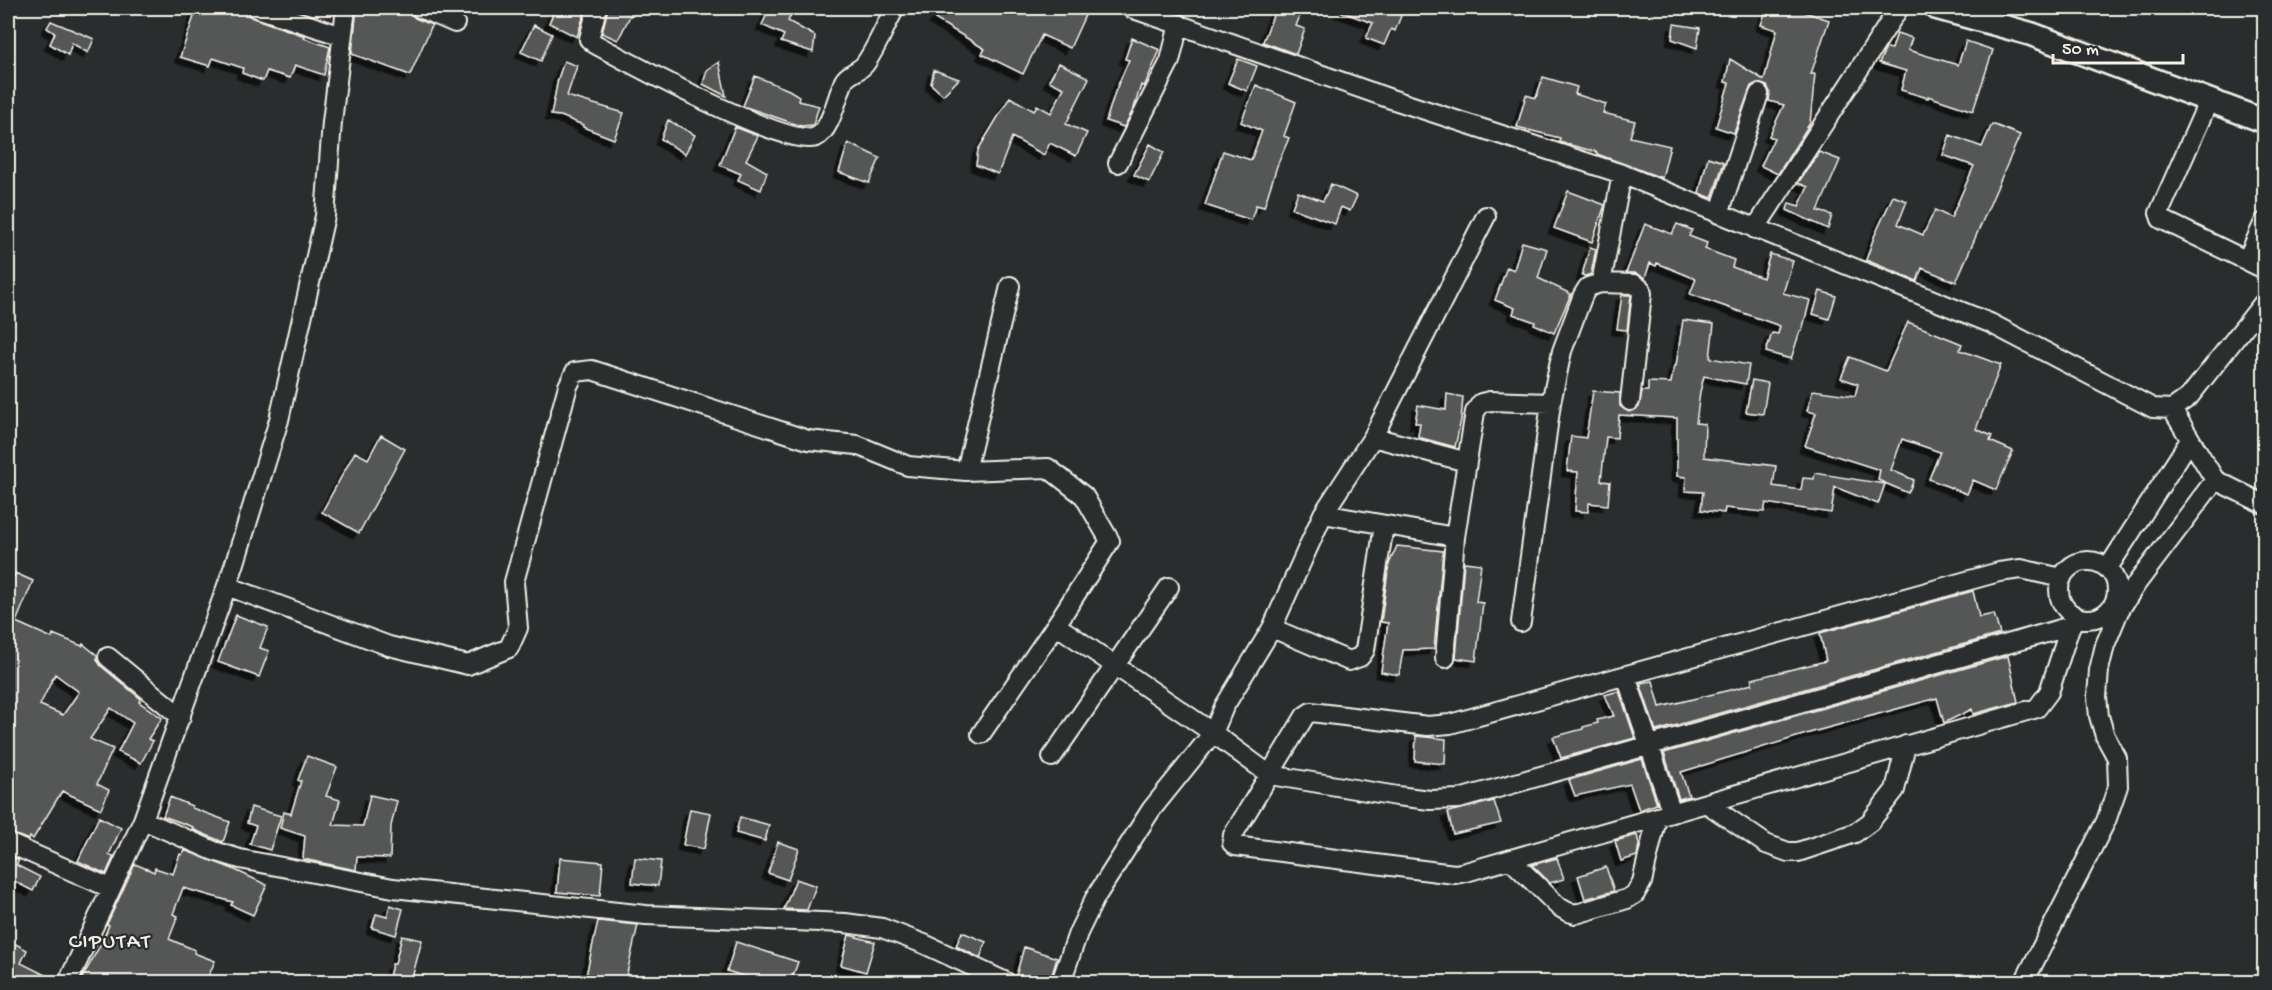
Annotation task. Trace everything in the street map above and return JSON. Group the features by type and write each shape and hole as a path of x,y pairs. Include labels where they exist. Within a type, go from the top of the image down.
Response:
{"main road":[{"path":"1937,8 2031,34 2265,121"}],"street":[{"path":"256,8 342,36"},
{"path":"68,982 143,820 234,566 279,420 325,216 332,122 346,8"},
{"path":"420,8 455,23"},
{"path":"597,8 589,34 591,42 704,99 762,125 792,137 804,139 817,137 827,127 845,80 863,66 895,8"},
{"path":"1131,8 1391,99 1622,174 1990,323 2153,408 2172,410 2189,397 2265,302"},
{"path":"1755,229 1899,8"},
{"path":"1118,163 1170,61 1179,24"},
{"path":"1719,214 1759,94"},
{"path":"2209,100 2159,213 2161,219 2265,269"},
{"path":"1601,283 1622,174"},
{"path":"1061,982 1078,933 1095,898 1150,810 1213,733 1224,707 1272,628 1323,514 1373,437 1486,216"},
{"path":"2247,260 2265,222"},
{"path":"1521,622 1551,403 1563,351 1583,295 1588,287 1601,283 1634,284 1641,289 1630,401"},
{"path":"966,471 1010,286"},
{"path":"226,586 389,646 468,665 509,648 518,628 514,582 568,386 575,372 592,369 808,440 857,445 908,466 966,471 1048,468 1084,496 1110,541 981,734"},
{"path":"1445,658 1455,537 1475,411 1480,403 1490,401 1551,403"},
{"path":"2172,410 2215,480 2265,504"},
{"path":"1373,437 1467,462"},
{"path":"2108,568 2190,440"},
{"path":"2024,982 2106,821 2118,786 2117,758 2105,736 2099,716 2097,697 2099,670 2105,645 2120,611 2137,583 2215,480"},
{"path":"1323,514 1455,537"},
{"path":"1272,628 1348,661 1360,657 1365,650 1384,525"},
{"path":"1056,625 1270,775 1397,796 1446,800 1460,799 1649,745 2073,620 2101,616 2111,609 2116,600 2118,588 2115,577 2099,562 2087,560 2076,563 2066,570 2062,578 2059,591 2062,602 2073,620"},
{"path":"2062,578 2021,569 1999,572 1466,721 1441,725 1311,712 1305,716 1233,835 1232,843 1234,846 1455,874 1511,860 2037,708 2049,692 2073,620"},
{"path":"1052,757 1168,587"},
{"path":"108,657 181,717"},
{"path":"1511,860 1559,907 1576,914 1627,899 1639,890 1664,815 1649,745 1626,676"},
{"path":"1706,803 1766,844 1778,850 1798,852 1856,833 1870,822 1895,790 1906,745"},
{"path":"143,820 214,851 240,859 393,888 634,914 845,923 882,928 924,944 1006,982"},
{"path":"8,843 110,888"}],"building":[{"path":"197,8 246,8 248,15 253,18 330,47 324,75 295,65 290,78 267,71 263,81 242,73 243,68 213,58 210,66 180,57"},
{"path":"357,8 409,8 415,18 432,25 410,75 352,54"},
{"path":"556,8 586,8 577,37 549,23"},
{"path":"608,8 634,8 618,40 602,33"},
{"path":"770,8 795,8 788,21 815,36 813,52 781,42 784,35 762,25"},
{"path":"942,8 1045,8 1056,12 1058,8 1075,8 1086,13 1070,48 1042,35 1023,74 982,54 985,49 935,19"},
{"path":"1276,8 1303,8 1296,26 1305,29 1296,54 1263,42"},
{"path":"1336,8 1404,8 1395,31 1391,29 1384,45 1366,38 1373,23 1336,10"},
{"path":"1767,8 1792,8 1829,20 1811,74 1815,74 1810,123 1778,174 1761,166 1774,138 1769,136 1784,105 1769,101 1770,92 1767,86 1757,83 1751,86 1734,133 1716,127 1729,83 1725,82 1730,59 1764,80 1777,30 1761,25"},
{"path":"51,21 94,39 88,53 72,43 68,55 50,44 55,33 47,28"},
{"path":"1674,24 1700,28 1697,48 1672,39"},
{"path":"534,25 552,34 541,61 521,52"},
{"path":"1897,33 1912,38 1908,50 1958,65 1966,41 1993,50 1973,111 1928,96 1928,98 1901,90 1906,71 1879,63 1886,48 1892,49"},
{"path":"1132,38 1160,50 1144,87 1141,85 1134,108 1124,127 1106,121 1115,92 1129,60 1125,59"},
{"path":"1238,59 1257,66 1247,91 1228,83"},
{"path":"564,61 577,66 567,96 624,113 614,139 561,116 551,115"},
{"path":"719,62 726,96 703,84 707,70"},
{"path":"1059,63 1089,78 1066,124 1087,133 1076,156 1050,143 1044,155 1012,137 998,174 976,165 978,150 1010,97 1034,111 1037,105 1051,113 1064,88 1049,81"},
{"path":"934,70 959,79 943,95 931,84"},
{"path":"755,76 789,90 799,96 798,101 819,106 813,125 801,126 743,106"},
{"path":"1543,77 1577,87 1575,94 1606,104 1603,113 1635,121 1630,137 1670,146 1662,178 1597,154 1597,152 1559,142 1560,138 1517,127 1526,95 1536,98"},
{"path":"1256,85 1296,102 1284,136 1289,138 1264,207 1256,205 1251,220 1205,205 1223,151 1251,160 1262,131 1241,122"},
{"path":"668,120 695,135 685,154 661,139"},
{"path":"1992,124 2020,135 1956,282 1922,268 1917,281 1866,260 1893,196 1907,201 1898,224 1923,235 1935,210 1951,218 1974,166 1943,155 1950,135 1982,147"},
{"path":"735,127 758,136 746,160 767,172 761,190 738,180 741,174 720,165"},
{"path":"848,143 880,158 869,183 839,172"},
{"path":"1150,144 1164,152 1149,182 1134,175"},
{"path":"1819,152 1840,160 1818,211 1832,215 1828,229 1787,210 1789,203 1799,206 1808,187 1798,183"},
{"path":"1708,157 1724,162 1712,198 1699,193"},
{"path":"1331,184 1357,196 1350,211 1341,207 1335,224 1292,208 1298,192 1323,201"},
{"path":"1568,191 1605,205 1592,242 1554,228"},
{"path":"1645,224 1672,234 1677,224 1692,230 1689,236 1707,243 1705,249 1734,260 1732,267 1763,278 1770,254 1793,261 1783,293 1810,300 1802,331 1800,331 1791,359 1766,352 1772,333 1778,334 1780,326 1690,294 1696,279 1657,263 1656,266 1650,263 1645,278 1635,273 1626,273"},
{"path":"1522,242 1547,249 1538,278 1571,294 1554,333 1534,324 1535,322 1513,314 1515,308 1495,300 1507,267 1514,270"},
{"path":"1590,247 1596,249 1591,274 1585,276 1582,275"},
{"path":"1820,291 1836,296 1829,319 1813,314"},
{"path":"1622,295 1631,295 1627,330 1617,329"},
{"path":"1683,320 1714,324 1710,358 1749,365 1746,384 1704,376 1696,423 1705,424 1704,457 1776,466 1773,486 1801,490 1803,478 1814,479 1815,473 1885,484 1878,504 1835,487 1831,513 1766,503 1764,512 1725,508 1724,513 1701,510 1703,492 1685,491 1686,477 1677,476 1677,418 1619,415 1617,438 1606,437 1601,481 1610,482 1608,505 1589,503 1588,512 1575,511 1578,472 1567,471 1571,436 1586,438 1593,391 1620,393 1620,406 1629,412 1639,407 1642,391 1648,391 1648,382 1671,383"},
{"path":"1908,322 1962,344 1960,350 2001,365 1976,429 1992,436 1990,441 2013,451 1996,490 1973,480 1967,494 1929,479 1940,452 1902,439 1891,470 1914,480 1908,493 1878,480 1880,470 1805,446 1816,413 1807,411 1813,390 1855,396 1858,384 1841,378 1850,357 1886,371"},
{"path":"1752,380 1768,383 1763,414 1746,412"},
{"path":"1447,394 1463,397 1455,447 1418,437 1420,423 1415,423 1418,405 1446,410"},
{"path":"381,435 405,449 359,533 322,512 355,452 368,459"},
{"path":"1397,546 1443,551 1434,649 1403,650 1399,675 1381,672 1388,623 1381,622 1389,564"},
{"path":"1464,562 1481,564 1476,602 1483,603 1476,661 1456,658"},
{"path":"15,573 33,581 16,622 52,638 53,634 82,646 83,644 97,655 101,666 141,699 139,702 162,718 148,739 153,741 141,763 118,752 133,723 111,708 90,739 113,749 97,784 109,790 101,809 62,791 33,839 30,837 29,840 8,832 8,580 12,582","holes":["55,674 79,692 63,715 40,705"]},
{"path":"1973,591 1979,617 1994,614 2000,634 1656,731 1640,683 1653,681 1660,707 1738,688 1752,684 1752,679 1826,661 1820,633"},
{"path":"236,615 268,627 260,648 269,651 259,677 218,662"},
{"path":"2008,656 2018,702 1973,714 1972,709 1944,723 1937,698 1816,731 1681,772 1689,796 1679,799 1664,753"},
{"path":"1619,691 1635,738 1561,758 1553,737 1583,729 1583,727 1598,723 1597,720 1614,716 1605,695"},
{"path":"1416,736 1446,739 1445,764 1415,761"},
{"path":"307,756 337,767 326,796 340,800 333,825 363,826 370,795 397,801 391,826 390,858 357,857 356,870 303,859 305,836 280,828 284,812 291,814 301,781 298,780"},
{"path":"1642,759 1657,804 1639,810 1630,784 1575,796 1569,780"},
{"path":"170,797 230,822 223,842 192,829 193,827 163,816"},
{"path":"1494,801 1501,823 1453,834 1448,812"},
{"path":"251,807 281,816 270,850 250,844 256,826 247,823"},
{"path":"690,809 711,813 704,849 683,845"},
{"path":"99,817 121,828 109,855 114,856 106,874 78,861"},
{"path":"740,817 769,825 765,841 736,833"},
{"path":"1637,835 1639,844 1637,856 1621,861 1615,841"},
{"path":"778,842 799,849 788,880 768,873"},
{"path":"184,850 267,885 253,915 231,905 233,902 183,888 173,914 178,916 169,939 195,950 194,953 215,961 206,982 80,982 102,942 109,925 107,924 135,864 154,872 155,868 173,874 180,854 182,855"},
{"path":"8,855 19,860 16,865 40,877 33,891 10,879 8,884"},
{"path":"560,858 603,862 600,896 557,892"},
{"path":"635,858 661,861 658,886 632,883"},
{"path":"1557,858 1564,879 1550,883 1532,865"},
{"path":"1606,867 1614,891 1585,899 1578,876"},
{"path":"796,879 816,886 807,910 784,909"},
{"path":"390,905 403,909 396,935 372,928 376,914 387,917"},
{"path":"598,921 638,925 625,982 586,976"},
{"path":"962,932 986,942 980,958 956,946"},
{"path":"849,935 875,942 866,972 841,965"},
{"path":"402,936 422,940 411,982 388,982 392,964 395,964"},
{"path":"8,940 27,950 21,963 57,982 8,982"},
{"path":"736,942 798,962 791,982 762,982 727,971"},
{"path":"1024,947 1057,958 1050,982 1034,982 1016,976"}],"district":[{"name":"CIPUTAT","path":"110,943"}]}
